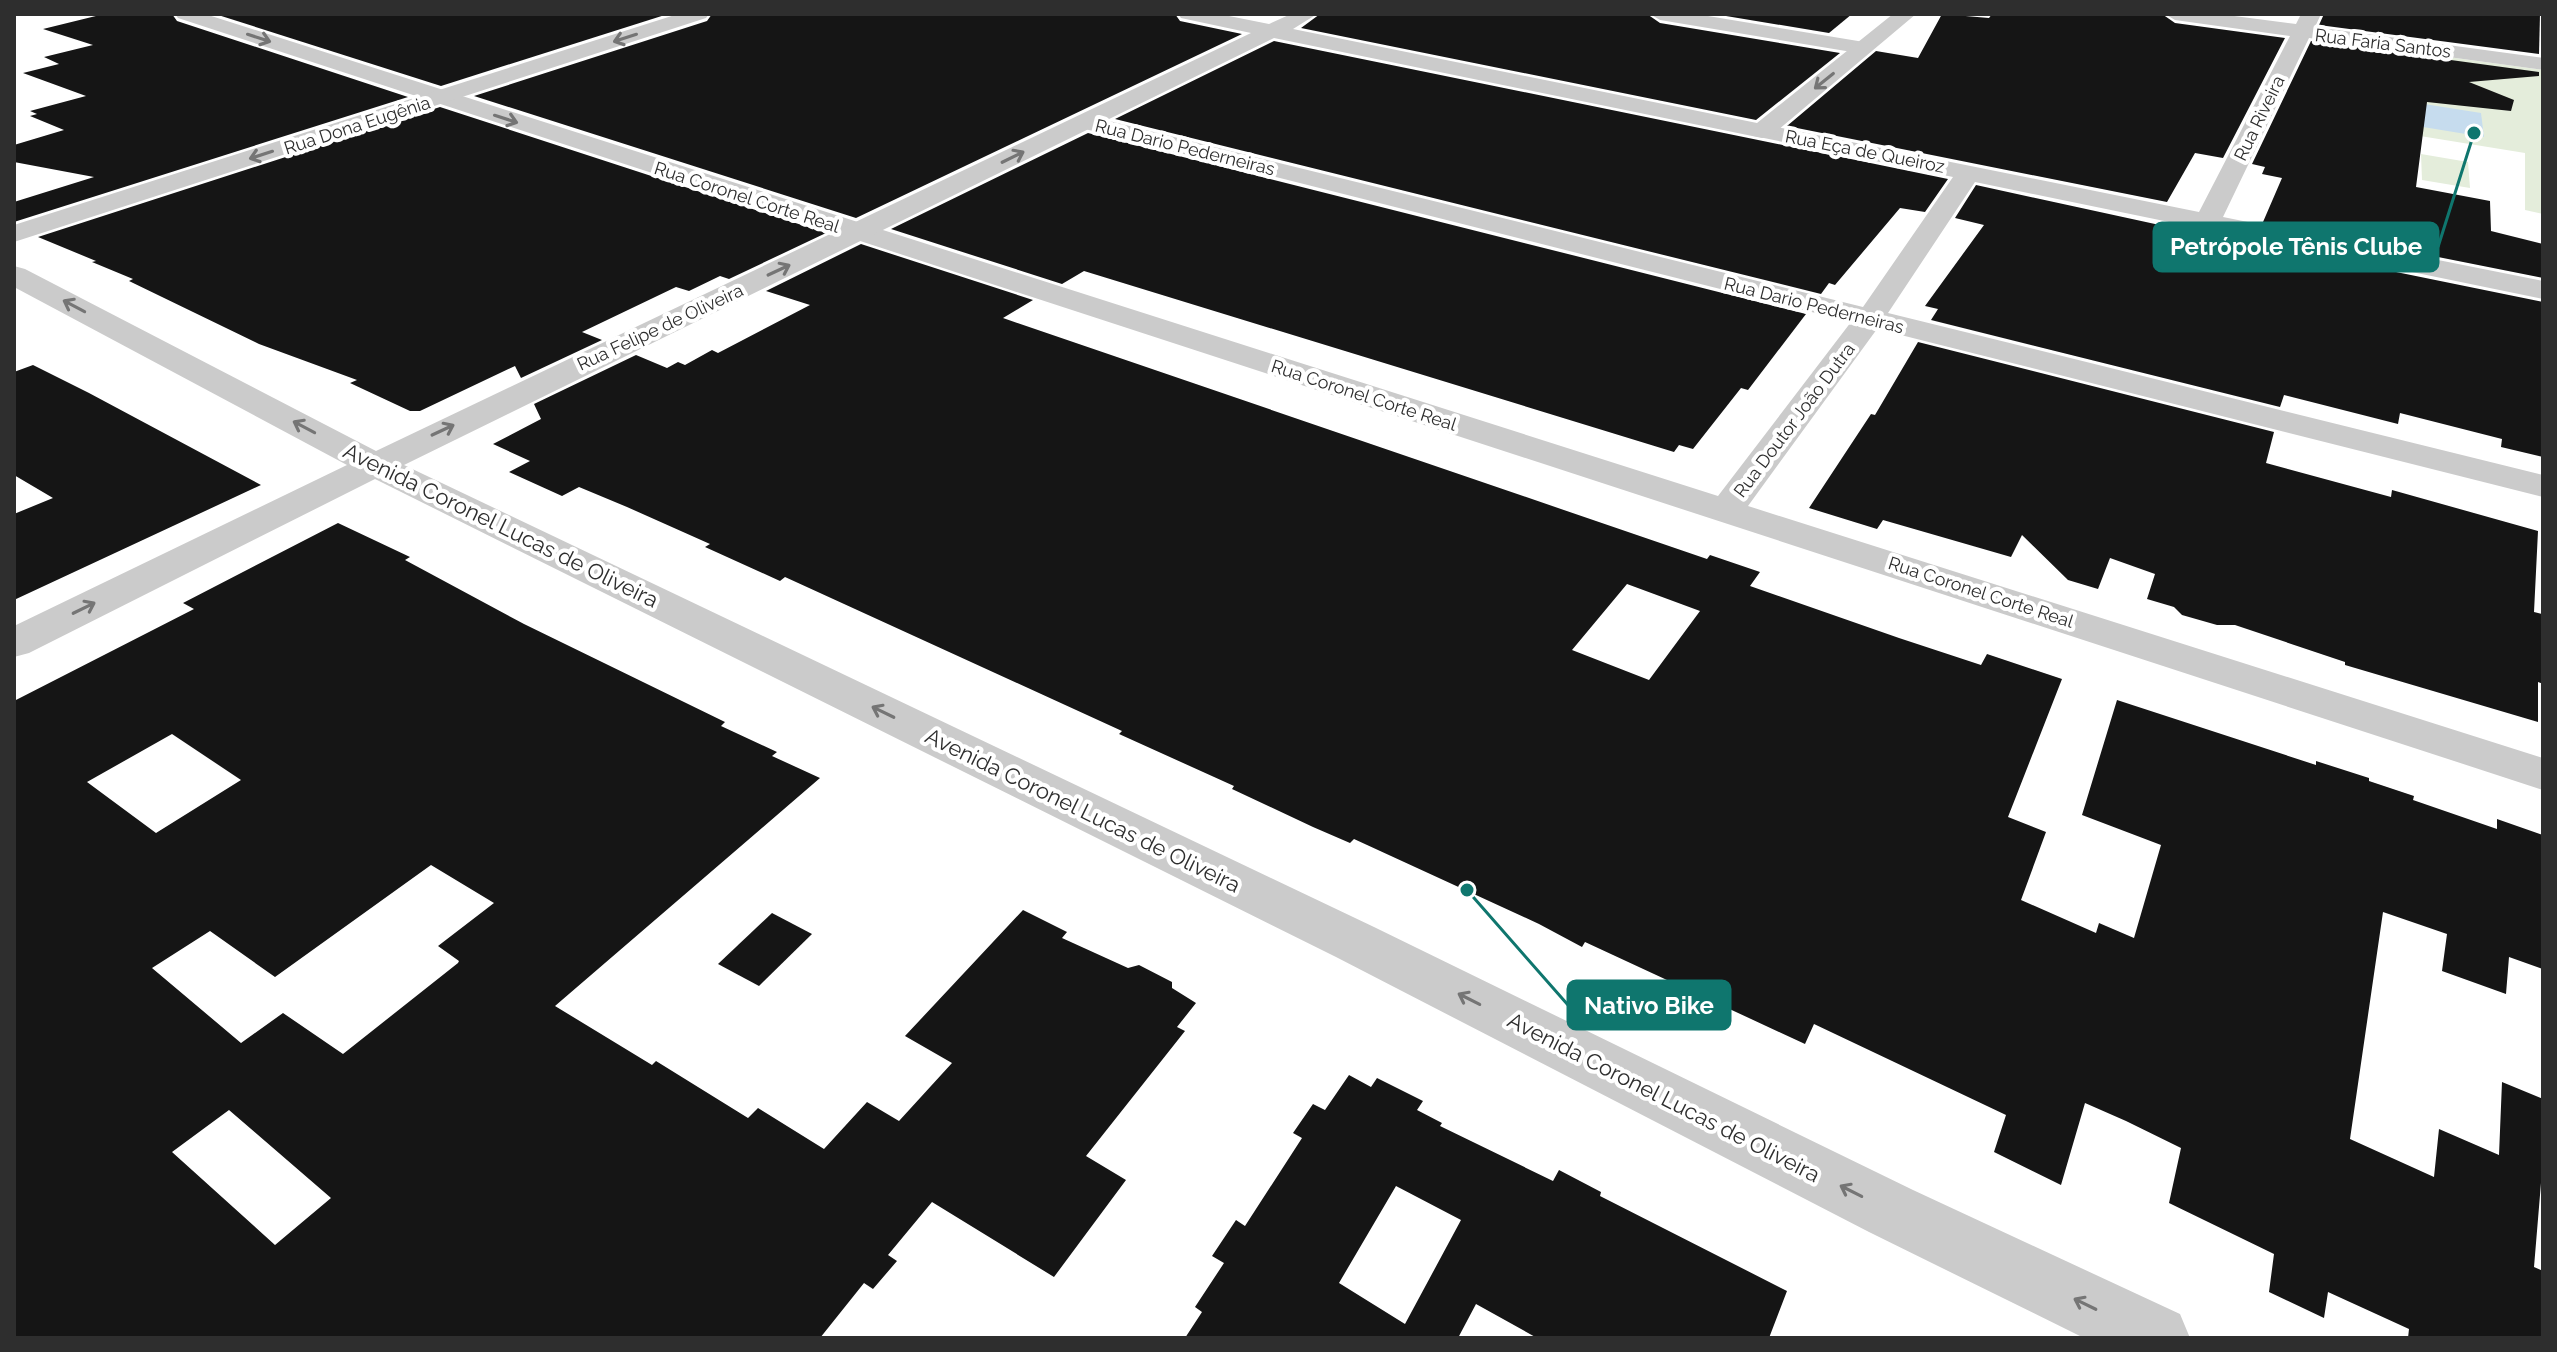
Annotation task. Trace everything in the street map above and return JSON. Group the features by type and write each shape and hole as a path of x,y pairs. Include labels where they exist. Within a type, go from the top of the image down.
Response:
{"street":[{"name":"Rua Coronel Corte Real","path":"185,14 857,234 2543,774"},
{"name":"Rua Dona Eugênia","path":"14,234 699,14"},
{"name":"Rua Eça de Queiroz","path":"1188,14 2543,290"},
{"name":"Rua Felipe de Oliveira","path":"14,643 373,464 857,234 1307,14"},
{"path":"1660,14 1864,48"},
{"path":"1762,131 1906,14"},
{"name":"Rua Faria Santos","path":"2175,14 2306,23 2543,64"},
{"name":"Rua Riveira","path":"2208,221 2306,23"},
{"name":"Rua Dario Pederneiras","path":"1085,122 2543,486"},
{"name":"Rua Doutor João Dutra","path":"1726,510 1870,318 1969,172"},
{"name":"Avenida Coronel Lucas de Oliveira","path":"14,275 373,464 1341,935 1877,1204 2156,1338"}],"green space":[{"path":"2316,39 2543,70 2543,214 2525,210 2525,153 2284,114"},
{"path":"2421,154 2468,162 2470,188 2422,180"}],"water":[{"path":"2342,91 2481,113 2484,137 2338,113"}],"building":[{"path":"104,14 172,14 177,21 408,97 14,222 14,202 94,177 14,162 14,145 64,130 30,116 37,114 30,111 86,96 23,73 59,64 44,57 93,45 43,29"},
{"path":"215,14 668,14 441,86"},
{"path":"712,14 1175,14 1180,21 1242,34 856,218 474,96 707,21"},
{"path":"1320,14 1647,14 1660,23 1840,53 1756,120 1301,28"},
{"path":"1714,14 1852,14 1829,33"},
{"path":"1942,14 1989,18 1992,14 2162,14 2175,23 2285,38 2223,158 2195,153 2167,202 1787,126 1876,51 1918,58"},
{"path":"2324,14 2540,14 2539,54 2319,25"},
{"path":"1274,41 1948,179 1925,212 1900,208 1835,285 1829,283 1821,294 1115,119"},
{"path":"2311,41 2539,72 2539,76 2469,82 2514,100 2511,111 2427,102 2416,187 2490,201 2491,231 2543,244 2543,278 2263,222 2282,178 2262,174 2265,167 2252,164"},
{"path":"440,107 826,233 729,279 720,276 689,291 676,287 582,332 602,340 521,378 515,366 420,411 410,411 350,383 357,380 259,344 129,281 133,279 92,262 96,261 38,237"},
{"path":"1088,133 1806,314 1748,390 1741,388 1693,449 1679,445 1674,452 1084,271 1062,284 891,229"},
{"path":"1976,185 2201,234 2249,255 2254,243 2543,302 2543,457 2501,447 2502,439 2400,413 2398,424 2284,395 2280,407 1931,320 1938,309 1925,306 1984,225 1955,218"},
{"path":"861,244 1033,300 1003,318 1707,559 1710,555 1760,572 1750,586 1899,638 1981,665 1987,654 2062,679 2008,817 2046,832 2021,900 2096,933 2099,923 2134,938 2161,845 2082,815 2117,700 2316,765 2316,761 2369,778 2369,781 2414,796 2413,800 2497,829 2497,819 2543,835 2543,969 2509,957 2506,994 2442,971 2447,934 2383,912 2350,1139 2434,1177 2439,1129 2499,1155 2502,1082 2543,1099 2543,1184 2534,1267 2543,1271 2543,1338 2408,1338 2409,1329 2328,1292 2324,1318 2269,1292 2274,1254 2169,1203 2181,1148 2126,1121 2085,1103 2061,1185 1994,1152 2006,1115 1814,1024 1805,1044 1585,942 1582,947 1354,839 1350,843 1313,827 1232,789 1234,786 1119,734 1122,731 785,577 780,581 705,547 710,544 627,507 579,487 562,496 509,472 530,461 493,444 541,419 534,404 636,355 667,368 678,362 685,365 712,350 718,353 810,305 766,291","holes":["1627,584 1700,611 1649,680 1572,650"]},
{"path":"1918,342 2274,432 2266,463 2391,497 2392,490 2538,531 2534,612 2542,614 2543,684 2538,682 2538,722 2345,665 2345,662 2235,625 2217,625 2182,615 2174,607 2147,599 2155,574 2110,558 2098,589 2068,580 2022,535 2011,557 1883,520 1877,529 1809,508 1871,414 1875,415"},
{"path":"33,365 261,485 14,600 14,514 53,498 14,475 14,372"},
{"path":"338,523 410,557 405,560 524,624 725,722 721,726 777,752 772,756 820,778 555,1006 652,1065 656,1061 748,1118 758,1108 824,1149 867,1102 899,1121 952,1063 905,1036 1023,910 1067,932 1062,938 1128,968 1139,965 1172,982 1172,988 1196,1003 1177,1027 1185,1031 1086,1156 1126,1180 1054,1277 932,1202 888,1255 897,1261 873,1289 864,1283 820,1338 14,1338 14,701 194,609 183,603","holes":["172,734 241,780 156,833 87,782","431,865 494,903 438,946 458,963 343,1054 283,1013 241,1043 152,968 210,931 275,977","229,1110 331,1198 275,1245 172,1152"]},
{"path":"772,913 812,934 759,986 718,964"},
{"path":"1349,1075 1371,1087 1377,1078 1423,1101 1417,1110 1442,1123 1440,1126 1553,1181 1559,1170 1601,1192 1600,1196 1787,1291 1769,1338 1537,1338 1476,1304 1458,1338 1185,1338 1202,1312 1195,1307 1224,1263 1212,1256 1236,1220 1245,1226 1302,1138 1293,1133 1313,1104 1325,1110","holes":["1396,1186 1461,1220 1405,1324 1339,1283"]}],"place":[{"name":"Petrópole Tênis Clube","path":"2474,133"},
{"name":"Nativo Bike","path":"1467,890"}]}
